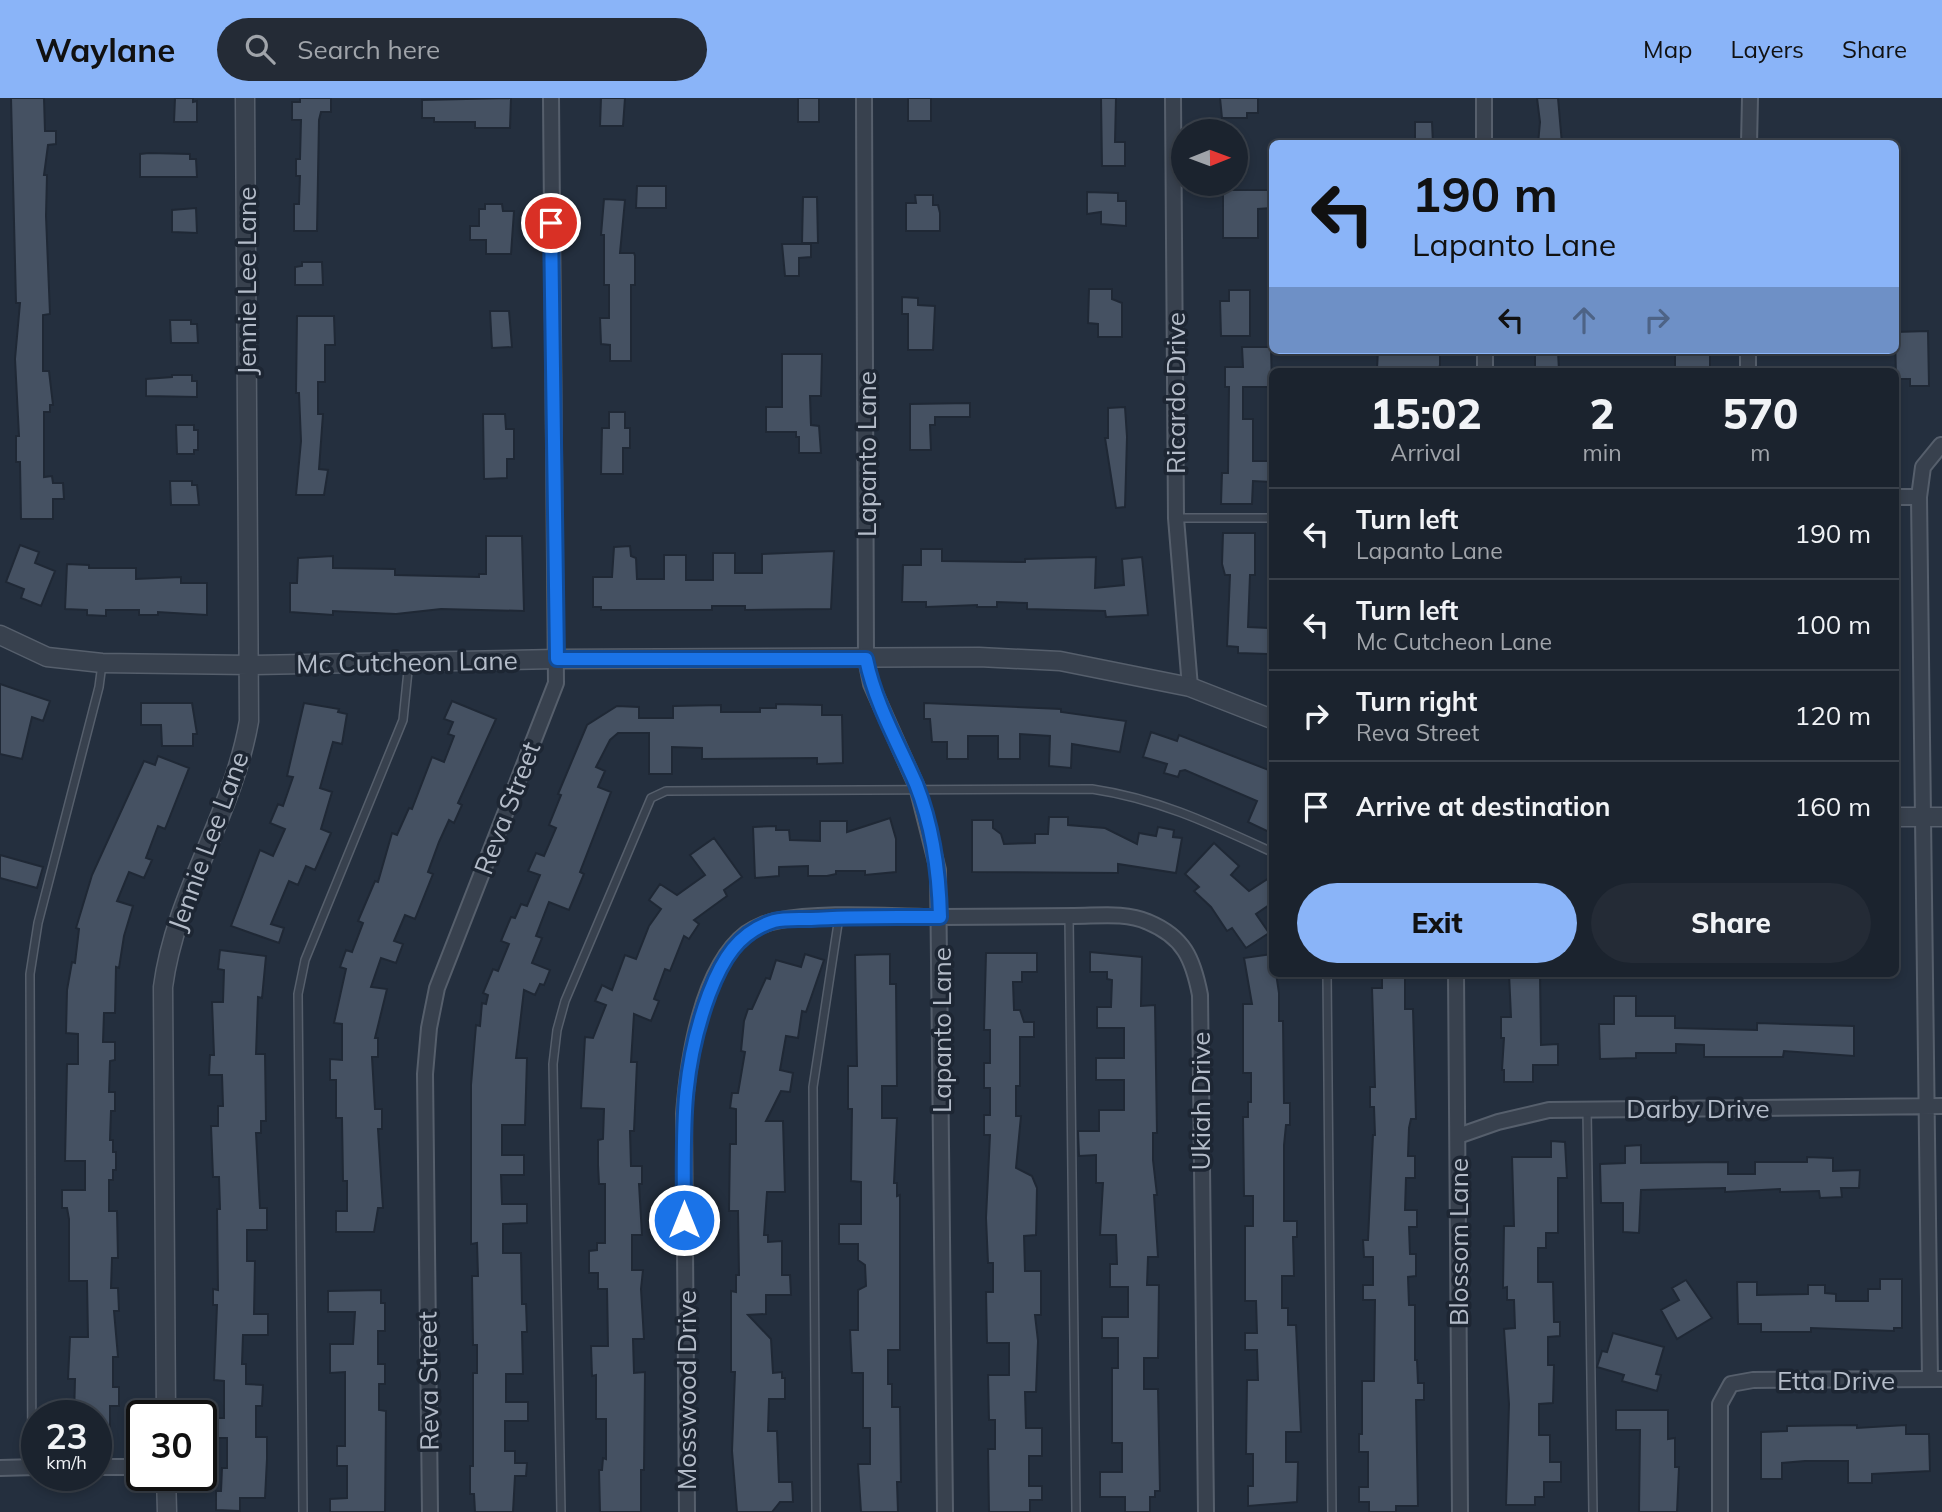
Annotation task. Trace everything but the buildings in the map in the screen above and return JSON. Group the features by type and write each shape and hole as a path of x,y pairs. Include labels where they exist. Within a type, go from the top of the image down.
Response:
{"street":[{"name":"Jennie Lee Lane","path":"166,1400 163,987 167,955 242,759 249,721 245,98"},
{"name":"Reva Street","path":"430,1512 425,1074 429,1028 437,988 556,683 551,98"},
{"name":"Lapanto Lane","path":"864,98 866,659 872,684 917,787 939,870 945,1512"},
{"name":"Ricardo Drive","path":"1173,98 1176,518 1190,687"},
{"path":"1484,98 1484,140"},
{"path":"1749,98 1749,140"},
{"path":"1936,1379 1935,1106 1923,817 1919,497 1923,467 1941,445"},
{"path":"1899,497 1919,497"},
{"name":"Mc Cutcheon Lane","path":"0,635 47,657 102,663 249,665 557,659 979,657 1060,661 1190,687 1269,718"},
{"path":"1899,817 1942,817"},
{"name":"Ukiah Drive","path":"940,917 1122,916 1147,921 1174,936 1193,962 1200,995 1206,1512"},
{"name":"Mosswood Drive","path":"687,1512 684,1114 687,1070 696,1030 715,979 730,949 749,932 776,921 838,917 940,917"},
{"name":"Blossom Lane","path":"1456,977 1460,1512"},
{"name":"Darby Drive","path":"1458,1136 1499,1122 1549,1110 1935,1106"},
{"name":"Etta Drive","path":"1720,1512 1720,1404 1731,1384 1753,1380 1936,1379"},
{"path":"0,1468 21,1467"},
{"path":"166,1491 166,1512"}],"lane":[{"path":"1176,518 1269,518"},
{"path":"303,1512 298,994 305,960 403,720 409,661"},
{"path":"33,1400 30,974 38,923 99,687 102,663"},
{"path":"561,1512 553,1064 556,1030 565,1001 651,798 666,791 1071,787 1137,796 1171,807 1269,851"},
{"path":"1069,916 1076,1512"},
{"path":"816,1512 813,1087 838,917"},
{"path":"1327,977 1332,1512"},
{"path":"1587,1109 1593,1512"}],"route":[{"path":"551,223 557,659 866,659 872,684 917,787 939,870 940,917 838,917 776,921 749,932 730,949 715,979 696,1030 687,1070 684,1114 684,1220"}]}
